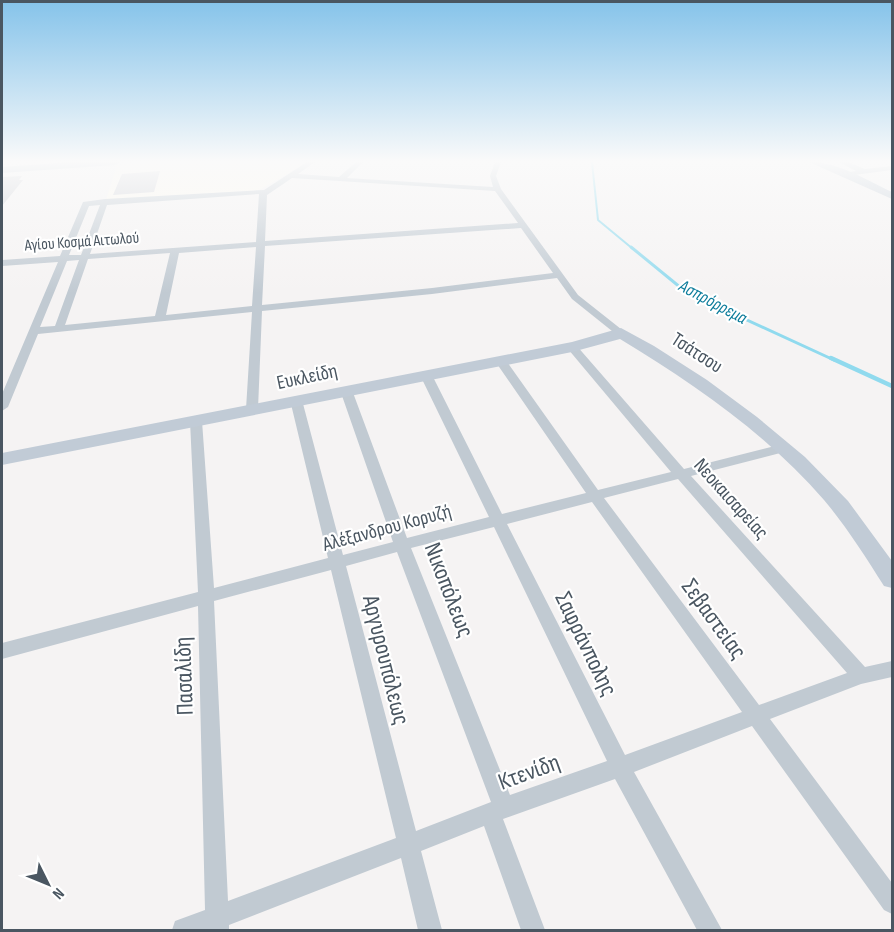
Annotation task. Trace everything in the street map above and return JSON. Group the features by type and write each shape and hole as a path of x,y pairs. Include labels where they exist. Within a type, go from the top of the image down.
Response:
{"street":[{"path":"2,407 86,205"},
{"path":"59,328 103,205"},
{"path":"252,409 263,205"},
{"name":"Τσάτσου","path":"509,205 575,297 621,333 718,394 783,448 822,485 890,572"},
{"name":"Αγίου Κοσμά Αιτωλού","path":"2,263 523,225"},
{"path":"160,318 175,250"},
{"path":"34,331 558,275"},
{"name":"Ευκλείδη","path":"2,459 572,347 621,333"},
{"name":"Νεοκαισαρείας","path":"572,347 681,474 861,676"},
{"name":"Σεβαστείας","path":"501,361 595,496 892,902"},
{"name":"Σαφράνπολης","path":"426,375 620,767 710,930"},
{"name":"Νικοπόλεως","path":"346,390 497,810 533,930"},
{"name":"Αργυρουπόλεως","path":"296,400 430,930"},
{"name":"Πασαλίδη","path":"196,421 206,597 217,924"},
{"name":"Αλέξανδρου Κορυζή","path":"2,651 402,545 783,448"},
{"name":"Κτενίδη","path":"184,930 217,924 497,810 620,767 861,676 892,669"}],"waterway":[{"name":"Ασπρόρρεμα","path":"596,205 598,220 633,249"},
{"name":"Ασπρόρρεμα","path":"631,247 686,292 834,360"},
{"name":"Ασπρόρρεμα","path":"831,358 892,386"}]}
